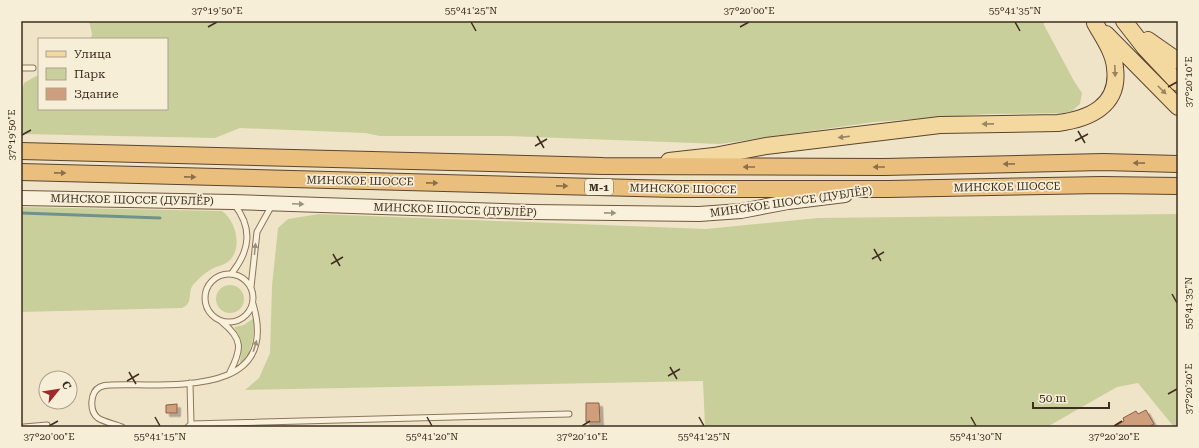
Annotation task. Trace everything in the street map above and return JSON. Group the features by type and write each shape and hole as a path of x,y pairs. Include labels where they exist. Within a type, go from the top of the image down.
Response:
{"highway":[{"name":"МИНСКОЕ ШОССЕ","path":"21,151 603,166 884,167 1103,162 1178,164"},
{"name":"МИНСКОЕ ШОССЕ","path":"21,172 675,189 888,189 1102,184 1178,186"}],"main road":[{"path":"1124,21 1178,61"},
{"path":"1124,21 1145,48 1178,83"},
{"path":"1094,22 1178,107"},
{"path":"603,166 714,156 766,146 940,125 1058,123 1074,121 1092,115 1103,107 1112,94 1115,81 1116,68 1109,50 1094,22"},
{"name":"МИНСКОЕ ШОССЕ (ДУБЛЁР)","path":"21,198 232,202 532,212 700,214 741,211 788,202 888,189"}],"lane":[{"path":"21,68 33,68"},
{"path":"230,373 236,360 239,347 234,332 208,311 204,296 206,288 216,277 232,273 243,259 247,244 246,228 242,214 232,202"},
{"path":"122,427 98,418 92,412 91,403 94,393 100,387 110,385 190,383 216,380 246,364 253,355 257,342 258,321 253,304 251,287 257,232 273,204"},
{"path":"232,273 243,278 251,287"},
{"path":"220,321 237,321 250,311 253,304"},
{"path":"190,383 189,425 570,414"},
{"path":"24,427 47,425"}],"green space":[{"path":"89,21 1044,21 1044,25 1082,93 1080,104 1070,113 988,114 874,122 720,144 505,136 380,136 365,133 240,128 215,138 21,134 21,95 24,83 36,76 38,77 38,110 168,110 168,38 91,38 92,34"},
{"path":"21,207 222,211 227,215 234,228 237,242 236,249 229,261 210,270 193,285 190,291 189,301 186,306 182,308 21,312"},
{"path":"319,214 706,229 818,218 1178,214 1178,427 1174,427 1138,383 1117,387 1047,427 705,427 703,381 245,390 259,378 270,353 272,286 278,228 288,219"},
{"path":"230,285 236,286 240,289 243,293 243,305 240,309 236,312 230,313 224,312 220,309 217,305 216,299 217,293 220,289 224,286"},
{"path":"254,318 252,344 244,361 239,365 241,346 239,336 234,327 244,325"}],"building":[{"path":"586,403 599,403 600,422 586,422"},
{"path":"177,404 177,413 166,413 166,405"},
{"path":"1146,410 1154,424 1148,427 1114,427 1124,421 1123,418 1136,411 1138,414"}],"waterway":[{"path":"21,213 160,218"}]}
